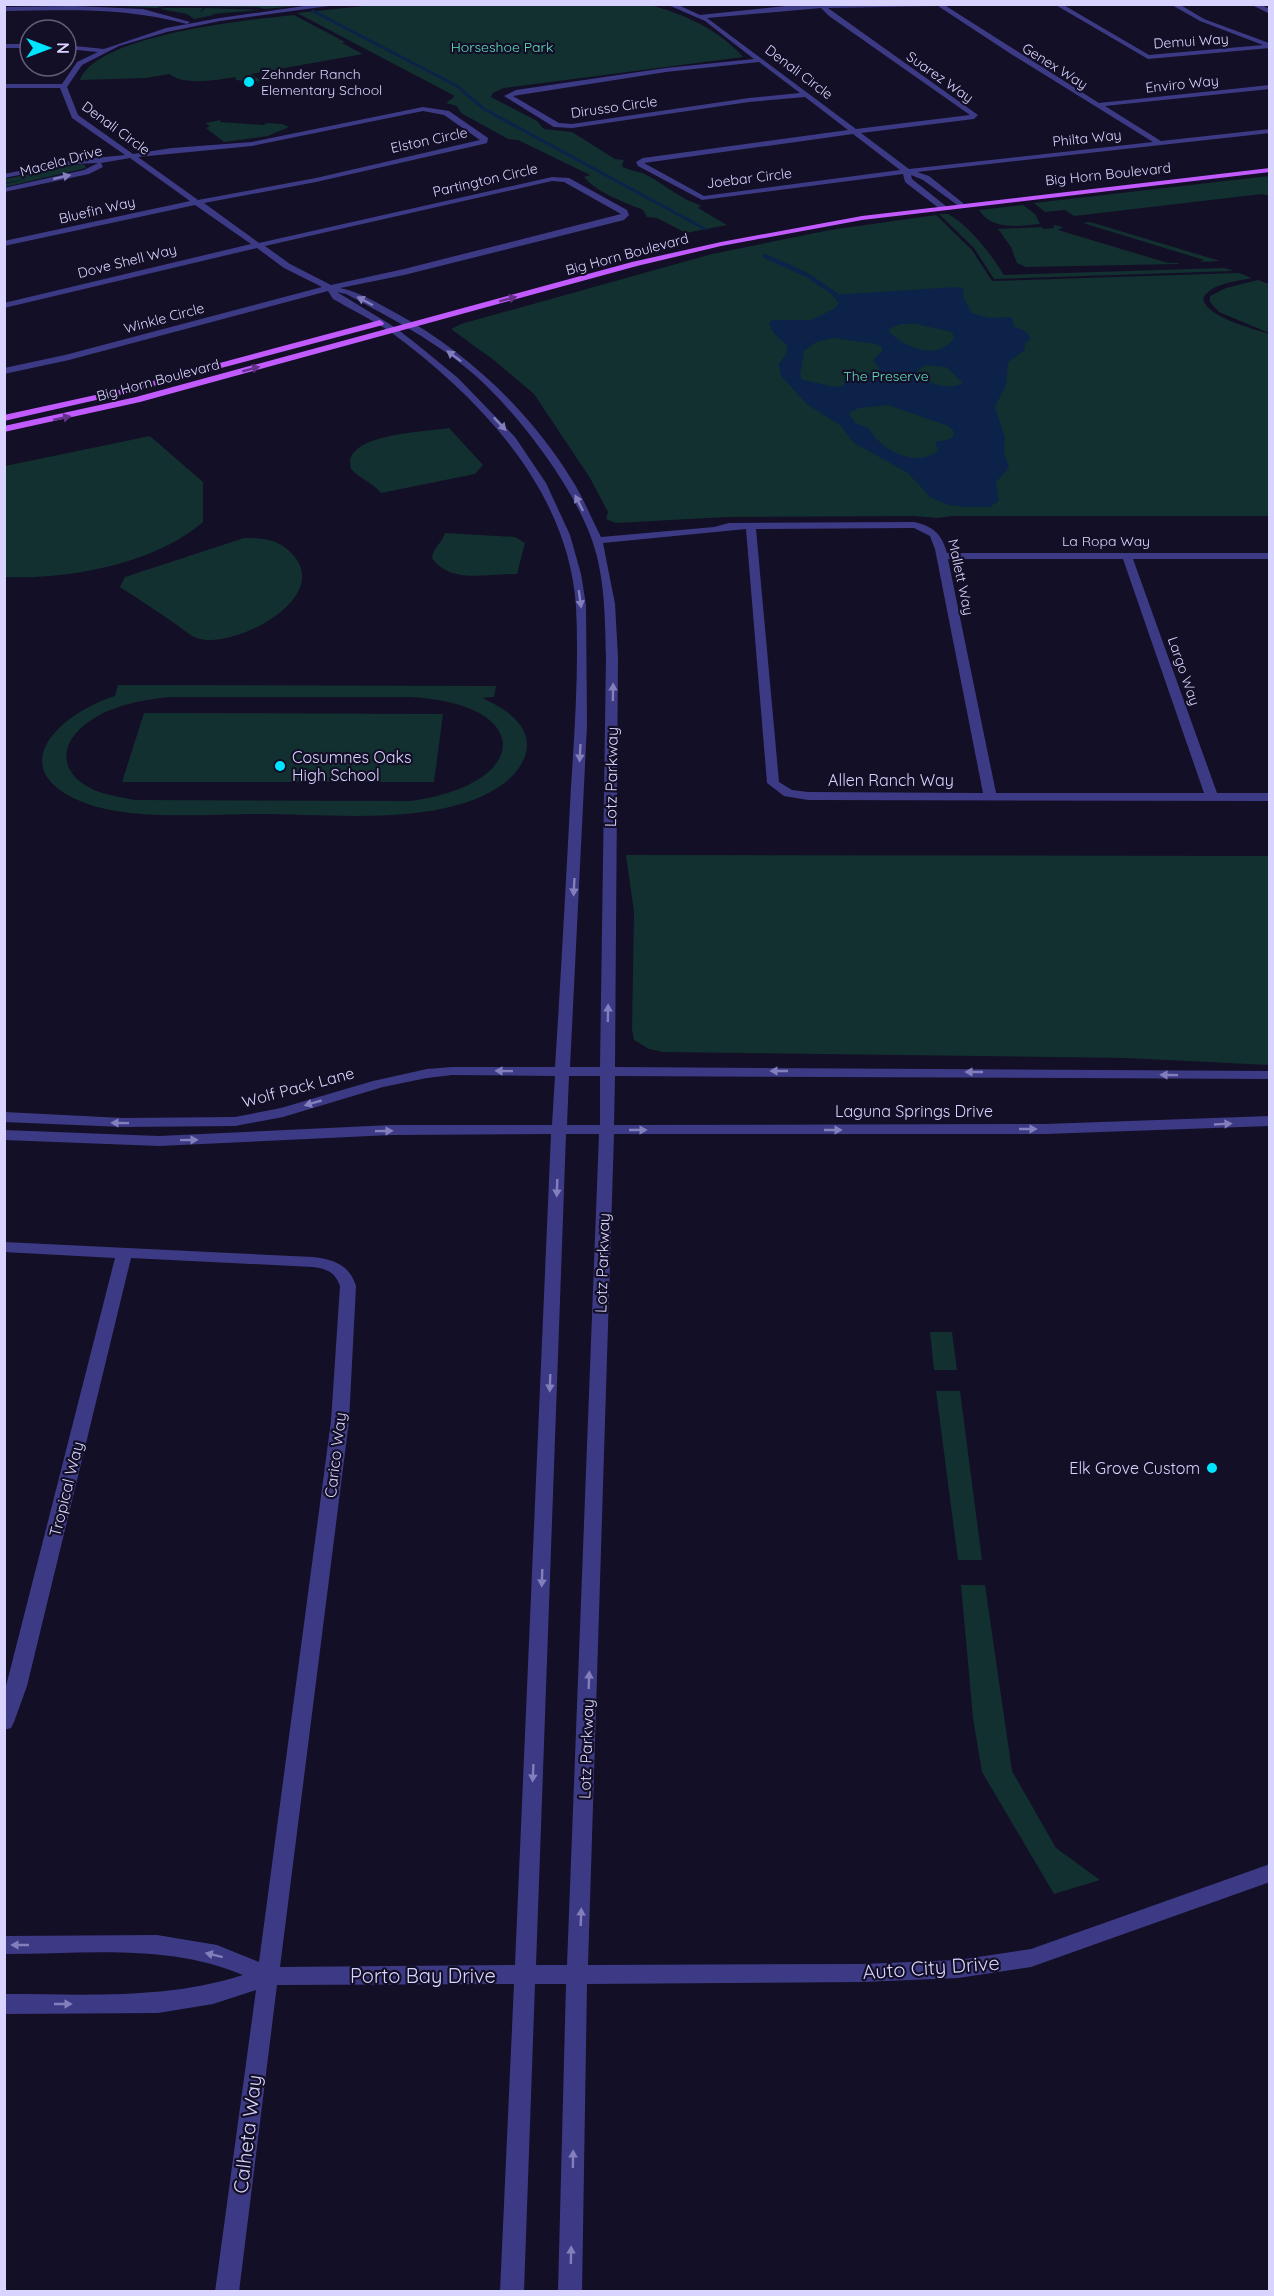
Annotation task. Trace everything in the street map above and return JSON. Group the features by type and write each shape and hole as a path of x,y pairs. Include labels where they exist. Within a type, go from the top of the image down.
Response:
{"main road":[{"name":"Big Horn Boulevard","path":"4,429 137,400 709,246 812,225 939,204 953,199 1269,163"},
{"name":"Big Horn Boulevard","path":"4,418 124,392 381,322 710,238 821,217 939,204 960,205 1269,170"}],"street":[{"path":"4,86 60,86 70,69 101,50 141,35 190,23 340,4"},
{"name":"Denali Circle","path":"669,4 702,16 908,171 926,178 960,205"},
{"path":"702,16 770,8 962,4"},
{"name":"Demui Way","path":"1057,4 1148,57 1269,46"},
{"path":"1173,4 1202,20 1269,46"},
{"path":"1253,4 1269,12"},
{"name":"Genex Way","path":"940,5 1096,105 1160,143"},
{"name":"Suarez Way","path":"822,6 831,15 974,115 969,119 854,131"},
{"path":"4,9 131,11 174,17 190,23"},
{"path":"78,48 101,50"},
{"name":"Dirusso Circle","path":"760,60 578,82 516,92 508,96 557,125 572,126 738,102 806,95"},
{"name":"Denali Circle","path":"60,86 60,96 75,116 128,157 256,245 288,266 330,288 349,292 398,318"},
{"name":"Enviro Way","path":"1096,105 1269,87"},
{"name":"Elston Circle","path":"128,157 172,150 252,144 423,109 446,113 484,138 484,141 479,144 316,180 196,202"},
{"name":"Joebar Circle","path":"854,131 764,142 640,162 702,198 908,171"},
{"name":"Philta Way","path":"908,171 1269,131"},
{"name":"Macela Drive","path":"4,176 67,163 128,157"},
{"name":"Macela Drive","path":"4,190 86,172 128,157"},
{"name":"Denali Circle","path":"908,171 908,180 939,204"},
{"name":"Partington Circle","path":"256,245 354,225 552,179 566,180 624,212 625,215 621,219 330,288"},
{"name":"Bluefin Way","path":"4,244 196,202"},
{"name":"Dove Shell Way","path":"4,306 256,245"},
{"name":"Denali Circle","path":"330,288 336,297 381,322"},
{"name":"Winkle Circle","path":"4,371 66,358 330,288"},
{"name":"Lotz Parkway","path":"398,318 480,375 535,435 567,480 594,535 610,604 611,867 606,1072 607,1130 577,1975 570,2292"},
{"name":"Lotz Parkway","path":"381,322 455,380 512,439 555,510 576,574 581,605 582,694 559,1130 512,2292"},
{"name":"Mallett Way","path":"594,535 715,530 729,526 924,526 933,531 938,538 942,556 990,796"},
{"name":"Allen Ranch Way","path":"751,526 773,783 788,793 808,796 1269,797"},
{"name":"La Ropa Way","path":"942,556 1269,556"},
{"name":"Largo Way","path":"1127,556 1212,796"},
{"name":"Wolf Pack Lane","path":"4,1117 119,1123 218,1124 275,1114 419,1074 452,1071 562,1072"},
{"path":"562,1072 1269,1075"},
{"name":"Laguna Springs Drive","path":"559,1130 1068,1128 1269,1121"},
{"path":"4,1135 159,1141 391,1130 559,1130"},
{"name":"Carico Way","path":"4,1247 124,1255 313,1262 336,1266 345,1274 348,1286 340,1421 268,1976"},
{"name":"Tropical Way","path":"4,1722 16,1686 124,1255"},
{"name":"Auto City Drive","path":"577,1975 863,1973 958,1969 1031,1958 1269,1873"},
{"name":"Porto Bay Drive","path":"4,1945 157,1944 217,1954 268,1976"},
{"name":"Porto Bay Drive","path":"4,2004 158,2003 213,1994 268,1976 465,1973 577,1975"},
{"name":"Calheta Way","path":"227,2292 268,1976"}],"green space":[{"path":"5,4 306,5 265,9 257,7 165,6 156,8 106,5"},
{"name":"Horseshoe Park","path":"373,5 650,5 701,24 724,39 743,57 504,88 493,93 491,97 537,121 544,129 572,132 615,159 624,160 623,167 642,173 693,203 701,205 698,208 727,225 686,233 657,218 647,217 643,210 611,196 590,183 584,177 590,175 518,140 508,139 461,113 457,106 446,103 454,97 453,95 297,13"},
{"path":"203,8 200,13 205,8 260,10 212,14 214,15 194,19 187,14 160,9"},
{"path":"294,15 363,54 251,74 261,81 251,82 236,80 236,77 192,81 169,74 146,78 80,80 93,64 115,51 144,41 211,26"},
{"path":"221,120 220,122 282,124 289,127 268,136 224,142 206,128 210,126 205,123"},
{"path":"81,164 86,168 5,187 5,184 26,179 5,183 5,179"},
{"path":"1269,176 1269,196 1262,194 1074,216 1065,210 1045,212 1034,203"},
{"path":"1023,205 1035,214 1040,224 1007,226 991,221 979,210"},
{"path":"939,214 948,214 965,226 986,249 1004,275 1224,268 1234,271 994,279 974,248"},
{"name":"The Preserve","path":"936,215 972,250 992,281 1239,273 1252,278 1217,287 1206,294 1203,299 1213,312 1222,317 1269,334 1269,516 726,517 616,523 606,519 608,512 590,478 534,394 495,361 451,329 461,324 712,254 830,230"},
{"path":"1090,222 1220,261 1200,262 1204,260 1083,223"},
{"path":"1054,225 1063,227 1058,230 1168,263 1179,263 1026,267 1017,263 1011,247 998,229 1042,227 1043,229 1054,228"},
{"path":"1258,280 1269,284 1269,333 1219,312 1210,302 1210,296 1226,288"},
{"path":"449,428 483,465 475,474 381,493 351,469 351,457 359,448 372,441 388,436"},
{"path":"150,436 203,482 203,522 183,537 136,559 55,576 5,577 5,466"},
{"path":"445,533 515,537 525,543 517,574 471,576 449,572 432,558"},
{"path":"244,538 265,539 278,543 294,556 302,572 299,589 289,604 272,618 253,629 232,637 213,640 197,638 120,587 125,577"},
{"path":"118,685 496,686 494,697 482,698 499,706 521,726 527,743 526,753 516,772 488,793 457,805 410,814 170,815 125,812 85,803 60,790 46,775 42,759 47,744 58,729 94,704 115,696","holes":["169,697 409,697 451,703 480,714 497,728 503,745 497,763 479,779 450,792 410,801 135,800 90,788 79,781 67,764 68,746 80,729 99,715 138,702"]},
{"path":"144,713 443,714 434,782 122,782"},
{"path":"626,855 1269,856 1269,1065 1126,1058 663,1052 649,1049 634,1040 632,1029 634,912"},
{"path":"930,1332 952,1332 957,1370 934,1370"},
{"path":"936,1391 960,1391 982,1560 958,1560"},
{"path":"961,1585 985,1585 1012,1771 1056,1848 1100,1880 1054,1894 982,1772 973,1718"}],"water":[{"path":"956,287 964,289 963,297 972,313 989,318 1012,317 1014,326 1025,331 1031,338 1025,344 1024,351 1008,362 1006,385 995,407 1005,438 1004,452 1009,468 996,482 999,501 990,507 965,507 949,505 931,498 908,473 854,443 840,425 808,405 781,376 779,364 787,353 787,346 774,333 769,322 773,320 811,320 834,309 839,303 832,295","holes":["901,324 916,324 952,332 954,338 939,349 922,350 896,338 889,329","833,338 876,344 882,347 882,351 873,360 879,368 878,372 847,379 843,386 835,387 803,380 800,376 804,351 816,342","925,365 946,367 963,383 952,386 938,385 920,376 917,371","888,405 948,426 953,430 954,435 950,439 935,442 938,450 930,455 921,458 900,454 881,444 870,429 856,423 850,416 850,412 859,408"]}],"waterway":[{"path":"313,11 457,86 484,109 705,229"},
{"path":"765,256 807,275 838,296"}],"place":[{"name":"Zehnder Ranch Elementary School","path":"249,82"},
{"name":"Cosumnes Oaks High School","path":"280,766"},
{"name":"Elk Grove Custom","path":"1212,1468"}]}
